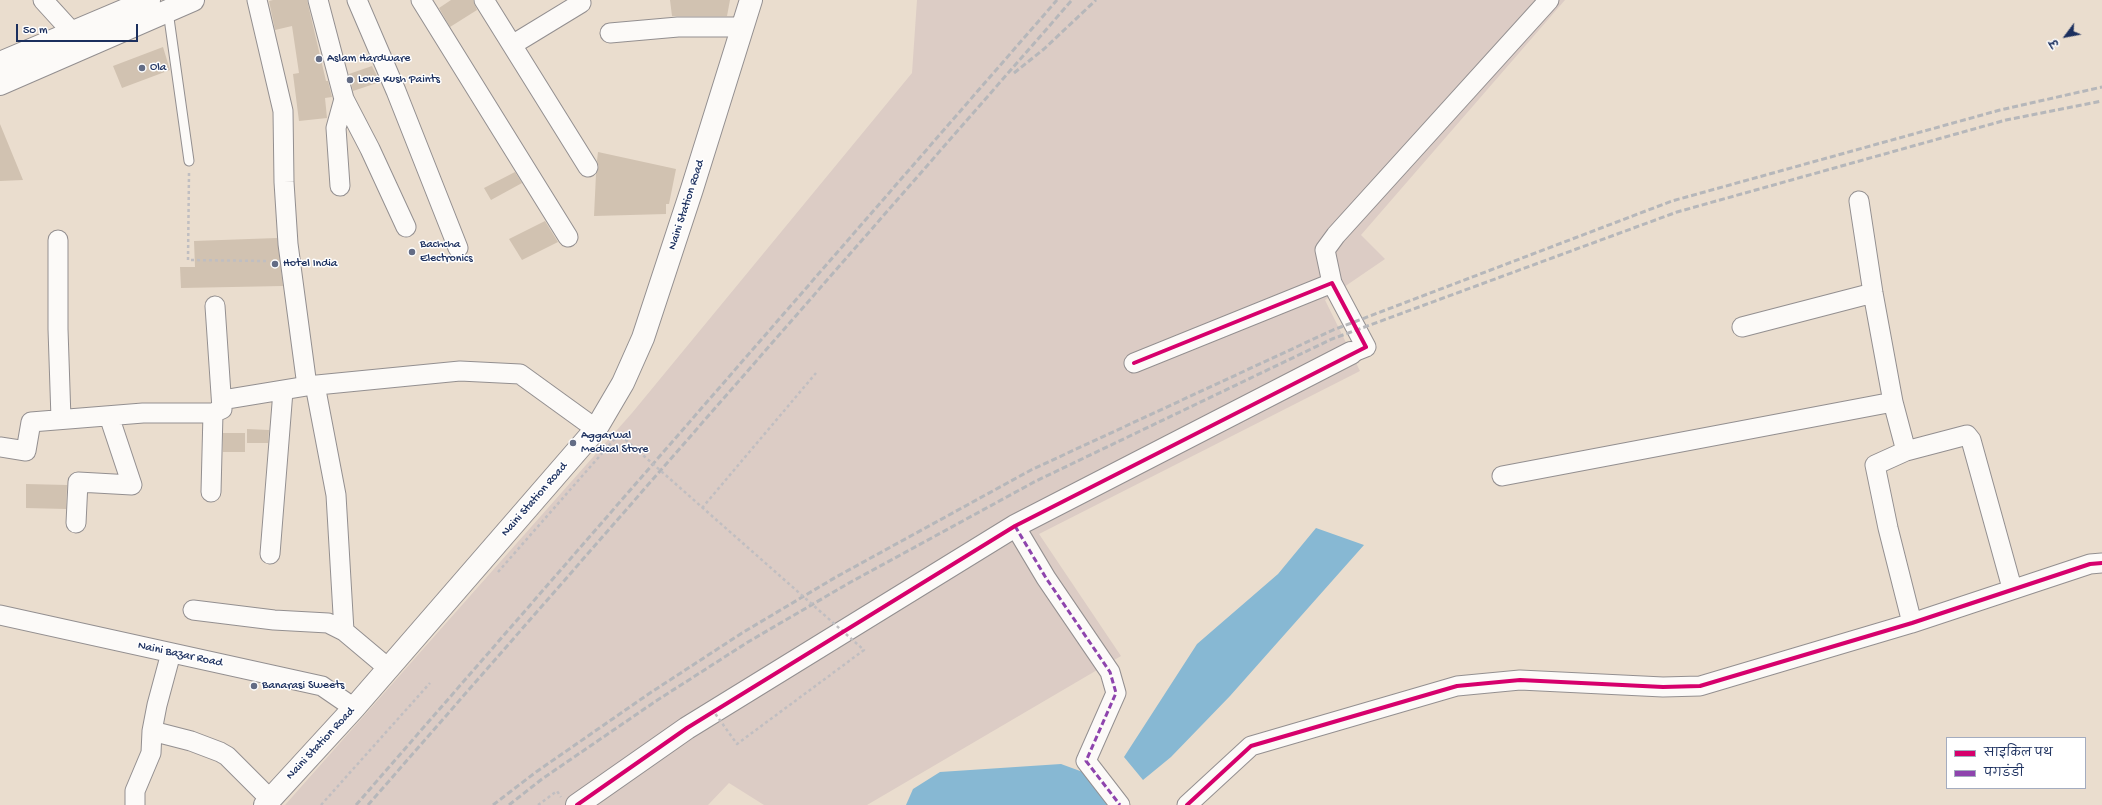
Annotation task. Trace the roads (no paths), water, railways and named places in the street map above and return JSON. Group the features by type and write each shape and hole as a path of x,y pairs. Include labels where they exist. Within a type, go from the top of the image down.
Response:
{"main road":[{"path":"0,63 149,0"},
{"path":"0,84 193,0"},
{"name":"Naini Station Road","path":"267,802 354,708 596,429 623,383 643,338 692,189 751,0"},
{"path":"570,803 1014,526 1352,353"}],"street":[{"path":"43,0 73,33"},
{"path":"257,0 283,111 284,182 288,244 311,386 336,495 344,631"},
{"path":"318,0 344,100 370,149 406,227"},
{"path":"357,0 396,91 458,248"},
{"path":"421,0 568,237"},
{"path":"484,0 588,167"},
{"path":"1352,353 1366,347 1332,282 1325,250 1336,235 1549,0"},
{"path":"512,45 582,3"},
{"path":"610,32 678,27 743,27"},
{"path":"340,186 336,128 344,100"},
{"path":"1859,201 1873,292 1894,402 1906,451"},
{"path":"58,240 58,329 61,419"},
{"path":"1134,363 1332,282"},
{"path":"1742,327 1873,292"},
{"path":"211,492 218,407 215,306"},
{"path":"0,447 26,451 31,422 218,407 283,391 311,386 460,371 520,374 596,429"},
{"path":"270,554 283,391"},
{"path":"1502,476 1894,402"},
{"path":"76,523 78,482 132,485 109,416"},
{"path":"1912,623 1888,528 1875,465 1906,451 1967,435 1971,440 2012,588"},
{"path":"1014,526 1050,584 1110,672 1116,693 1086,760 1120,805"},
{"path":"1188,805 1251,746 1457,686 1520,680 1663,687 1700,686 1912,623 2012,588 2090,564 2102,563"},
{"path":"193,610 274,620 328,623 344,631 388,668"},
{"name":"Naini Bazar Road","path":"0,615 322,686 354,708"},
{"path":"136,805 135,791 151,752 152,731 157,705 171,653"},
{"path":"152,731 191,741 227,756 267,802"}],"lane":[{"path":"168,10 189,161"}],"water":[{"path":"1316,528 1364,545 1230,696 1171,757 1143,780 1124,757 1197,644 1278,574"},
{"path":"1061,764 1091,775 1109,805 906,805 913,789 940,772"}],"railway":[{"path":"356,805 1057,0"},
{"path":"368,805 1072,0"},
{"path":"1014,73 1044,49 1096,0"},
{"path":"493,805 536,772 650,693 742,633 836,577 1031,470 1333,330 1672,201 2000,110 2102,87"},
{"path":"509,805 542,779 656,701 748,642 849,583 1036,481 1332,339 1677,212 2006,120 2102,101"}],"place":[{"name":"Aslam Hardware","path":"319,59"},
{"name":"Ola","path":"142,68"},
{"name":"Love Kush Paints","path":"350,80"},
{"name":"Bachcha Electronics","path":"412,252"},
{"name":"Hotel India","path":"275,264"},
{"name":"Aggarwal Medical Store","path":"573,443"},
{"name":"Banarasi Sweets","path":"254,686"}]}
